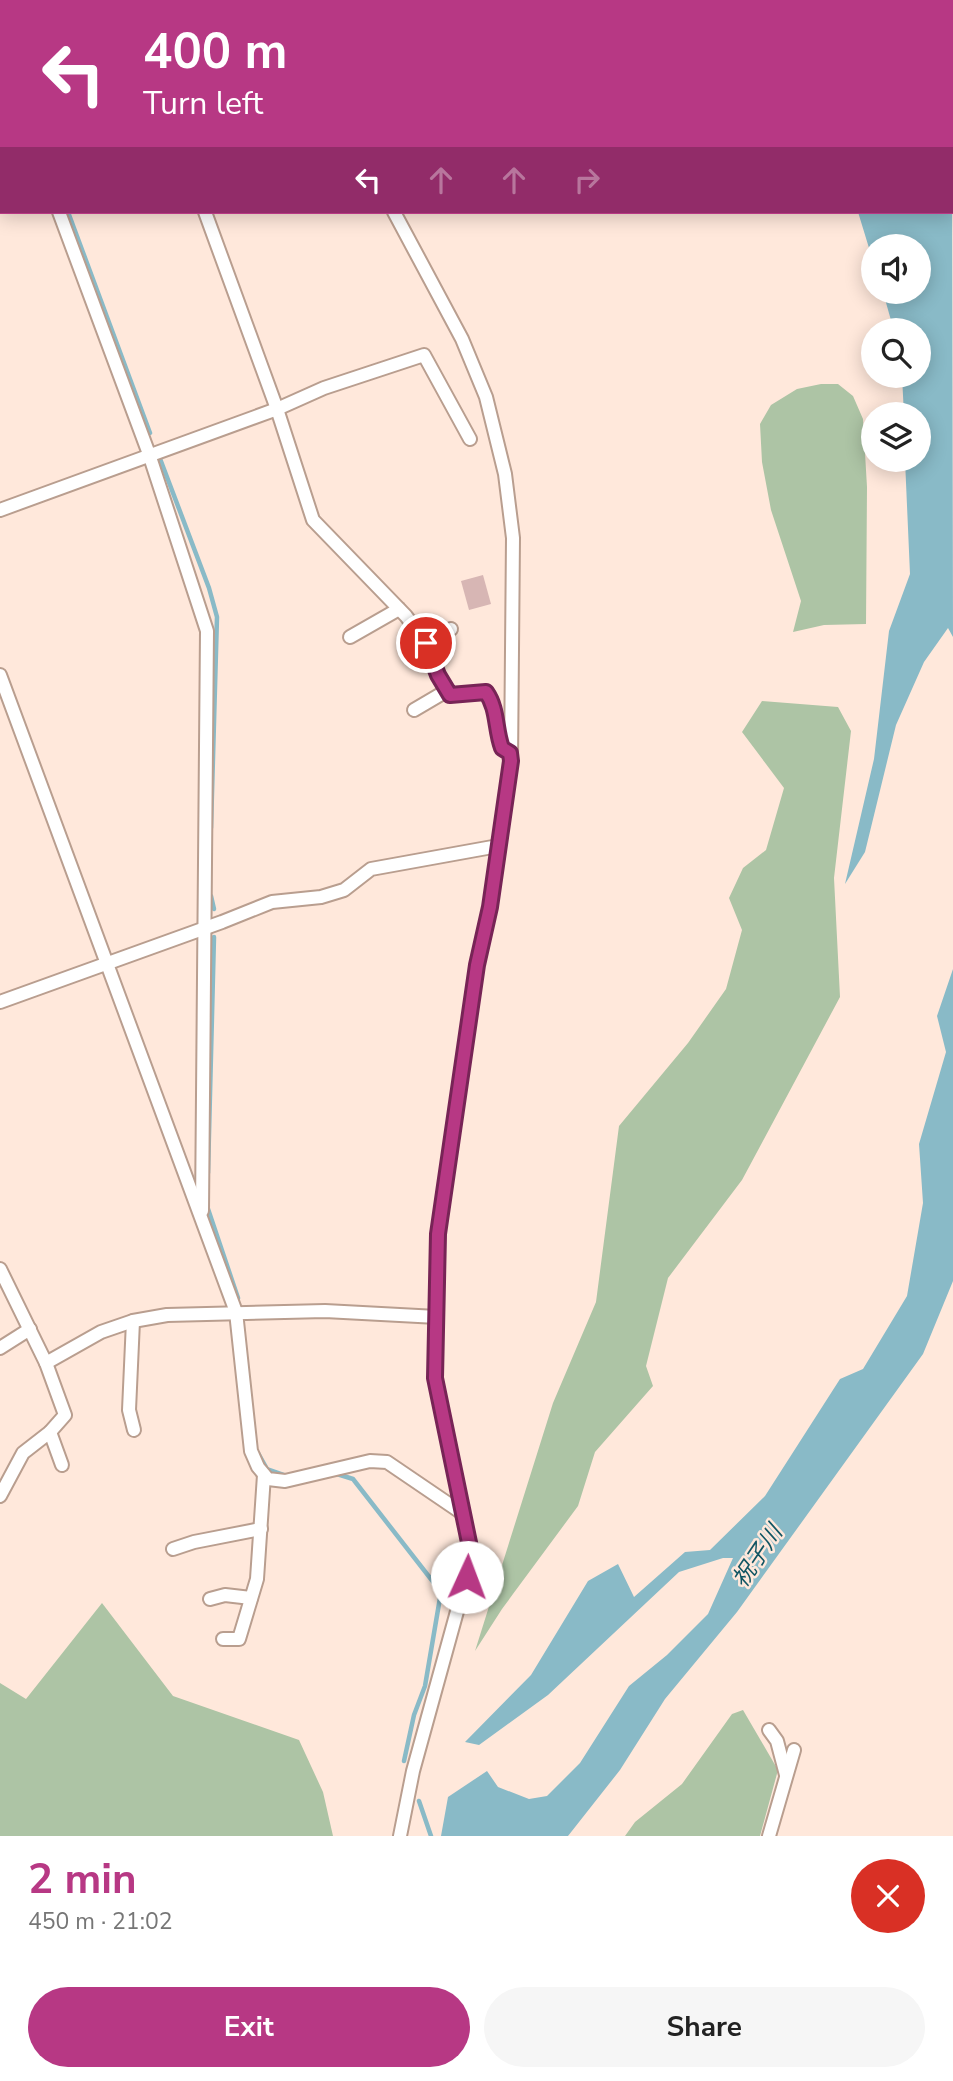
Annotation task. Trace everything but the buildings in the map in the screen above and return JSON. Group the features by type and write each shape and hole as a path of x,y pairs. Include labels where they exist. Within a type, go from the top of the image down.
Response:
{"street":[{"path":"60,214 149,454 207,631 202,1217"},
{"path":"206,214 277,409 313,520 399,609 426,643 438,675 450,695 486,692 495,704 497,735 502,748 510,753"},
{"path":"395,214 462,339 486,397 505,474 513,538 510,753 490,907 477,965 440,1222 435,1378 472,1557 414,1771 400,1836"},
{"path":"0,510 277,409 324,388 424,355 470,439"},
{"path":"351,636 399,609"},
{"path":"426,643 451,629"},
{"path":"0,675 236,1312 251,1451 264,1475 268,1479 285,1481 370,1461 387,1462 462,1513"},
{"path":"414,710 447,690"},
{"path":"0,1002 108,965 272,902 321,897 344,890 371,869 498,846"},
{"path":"0,1269 46,1363 65,1415 50,1432 23,1453 0,1496"},
{"path":"46,1363 101,1332 133,1321 167,1315 325,1311 437,1317"},
{"path":"133,1321 130,1410 134,1430"},
{"path":"0,1348 30,1329"},
{"path":"50,1432 62,1465"},
{"path":"223,1639 239,1639 257,1579 264,1475"},
{"path":"173,1549 194,1542 261,1529"},
{"path":"210,1599 225,1595 251,1598"},
{"path":"769,1730 777,1741 786,1775"},
{"path":"769,1836 794,1750"}],"green space":[{"path":"838,384 853,396 861,414 861,472 866,472 867,487 866,624 824,625 793,632 801,601 771,510 762,462 760,424 771,405 797,389"},
{"path":"762,701 838,707 851,731 834,878 840,997 742,1180 668,1278 646,1366 653,1386 595,1452 578,1506 502,1609 475,1651 553,1403 596,1302 619,1126 688,1043 726,989 742,930 729,898 743,868 766,850 784,788 742,732"},
{"path":"102,1603 173,1696 299,1740 323,1792 333,1836 0,1836 0,1683 26,1699"},
{"path":"743,1710 778,1770 760,1836 625,1836 635,1822 682,1784 732,1714"}],"water":[{"path":"859,214 952,214 953,637 948,628 924,662 896,725 865,852 845,884 874,759 889,631 910,574 906,472 931,472 931,402 903,402 903,388 931,388 931,318 890,318 886,304 931,304 931,234 865,234"},
{"name":"祝子川","path":"953,969 953,1281 923,1354 737,1612 665,1699 620,1770 568,1836 441,1836 448,1797 487,1771 498,1787 529,1799 547,1796 580,1763 629,1686 667,1655 708,1614 733,1558 723,1558 679,1572 548,1695 479,1745 465,1742 531,1675 588,1581 618,1564 634,1597 685,1552 710,1550 765,1496 840,1379 863,1369 907,1296 923,1203 919,1144 946,1052 937,1016"}],"waterway":[{"path":"69,214 150,433"},
{"path":"159,456 209,588 217,617 211,828"},
{"path":"211,896 214,909"},
{"path":"208,1173 214,937"},
{"path":"207,1206 238,1298"},
{"path":"258,1453 267,1469 287,1476"},
{"path":"337,1474 353,1479 441,1592 425,1686 414,1715 404,1761"},
{"path":"419,1801 431,1836"}],"route":[{"path":"426,643 438,675 450,695 476,695 486,692 495,704 497,735 502,748 510,753 511,761 490,907 477,965 438,1234 435,1378 472,1557 467,1577"}]}
